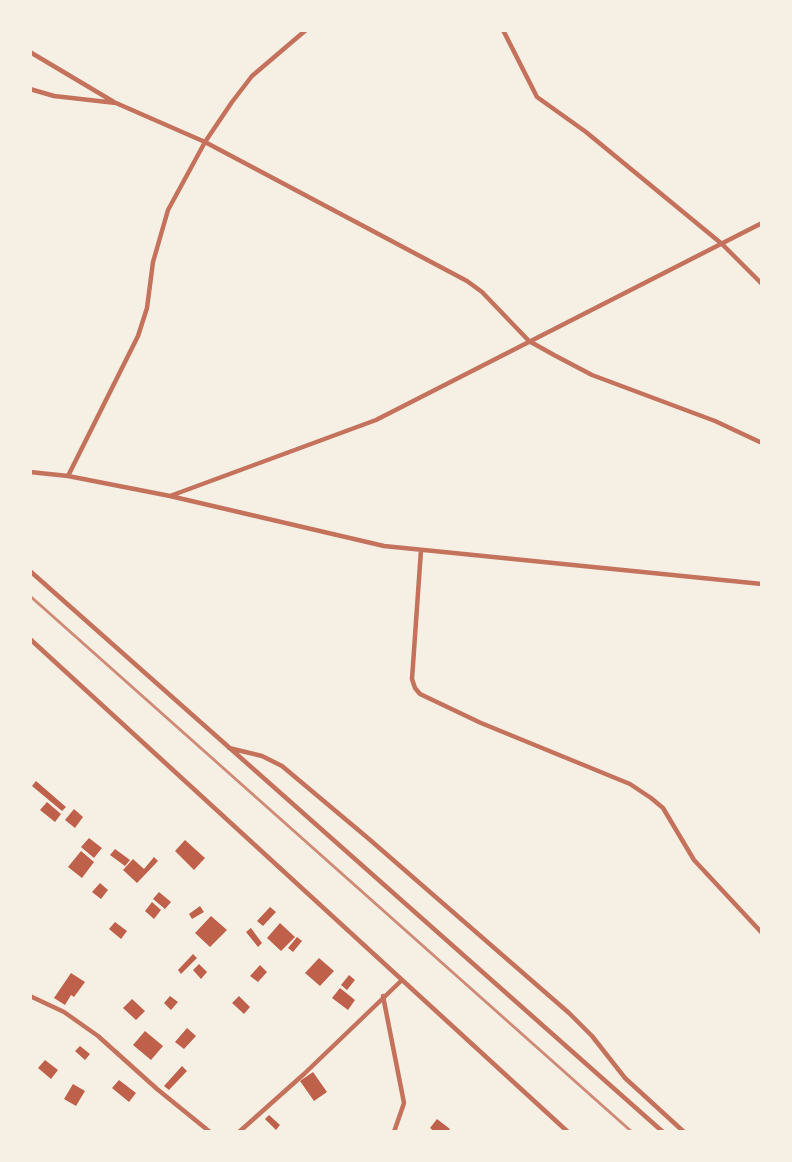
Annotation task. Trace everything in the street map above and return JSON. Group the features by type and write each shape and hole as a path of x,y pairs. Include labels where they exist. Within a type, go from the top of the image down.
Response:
{"street":[{"path":"68,476 138,336 147,308 160,233 168,210 205,142 252,76 306,30"},
{"path":"502,30 532,91 545,104 586,132 722,244 762,285"},
{"path":"30,52 116,103 205,142 467,281 482,292 529,341 592,375 715,421 762,443"},
{"path":"30,89 54,96 116,103"},
{"path":"170,496 376,420 762,224"},
{"path":"30,472 68,476 170,496 384,546 762,584"},
{"path":"421,550 412,679 414,688 420,694 481,723 630,784 651,798 663,808 694,860 762,933"},
{"path":"30,571 663,1132"},
{"path":"30,639 568,1132"},
{"path":"229,748 262,756 282,766 369,839 569,1013 592,1036 625,1078 684,1132"},
{"path":"239,1132 304,1074 402,980"},
{"path":"30,996 64,1012 98,1036 156,1089 210,1132"},
{"path":"383,996 404,1103 394,1132"}],"building":[{"path":"36,781 66,807 62,811 32,786"},
{"path":"47,802 61,814 55,822 40,810"},
{"path":"74,809 83,817 75,828 65,820"},
{"path":"89,838 102,848 94,858 81,847"},
{"path":"185,840 205,858 194,870 175,851"},
{"path":"115,849 130,860 125,866 110,855"},
{"path":"81,851 94,862 82,878 68,867"},
{"path":"154,857 158,861 137,883 123,870 133,859 144,869"},
{"path":"100,883 108,890 101,899 92,892"},
{"path":"159,892 171,902 165,909 153,899"},
{"path":"152,902 161,910 154,919 145,911"},
{"path":"200,906 204,912 192,919 189,914"},
{"path":"270,907 276,912 263,926 257,921"},
{"path":"211,916 227,930 210,947 195,933"},
{"path":"115,922 127,931 121,939 109,929"},
{"path":"280,923 295,937 281,951 267,938"},
{"path":"251,928 262,943 258,947 246,932"},
{"path":"297,937 302,941 293,952 288,948"},
{"path":"193,954 197,958 181,974 178,970"},
{"path":"319,958 334,971 320,986 305,973"},
{"path":"199,964 207,972 201,979 193,970"},
{"path":"260,965 267,972 258,982 250,976"},
{"path":"71,973 85,982 74,997 71,995 65,1005 54,998"},
{"path":"349,975 355,980 347,990 341,985"},
{"path":"340,988 355,1000 348,1010 332,998"},
{"path":"170,996 178,1002 171,1010 164,1003"},
{"path":"239,996 250,1007 244,1014 232,1003"},
{"path":"132,999 145,1011 136,1020 123,1008"},
{"path":"187,1028 196,1036 184,1049 175,1042"},
{"path":"145,1031 163,1046 151,1060 133,1045"},
{"path":"80,1046 90,1054 85,1060 75,1051"},
{"path":"45,1060 58,1070 51,1079 38,1068"},
{"path":"182,1066 187,1071 169,1090 164,1086"},
{"path":"313,1072 327,1092 314,1101 300,1081"},
{"path":"119,1080 136,1093 129,1102 112,1088"},
{"path":"73,1084 85,1091 76,1106 64,1099"},
{"path":"269,1115 280,1125 276,1130 265,1119"},
{"path":"437,1119 450,1129 447,1132 435,1132 430,1128"}],"railway":[{"path":"30,596 632,1132"}]}
